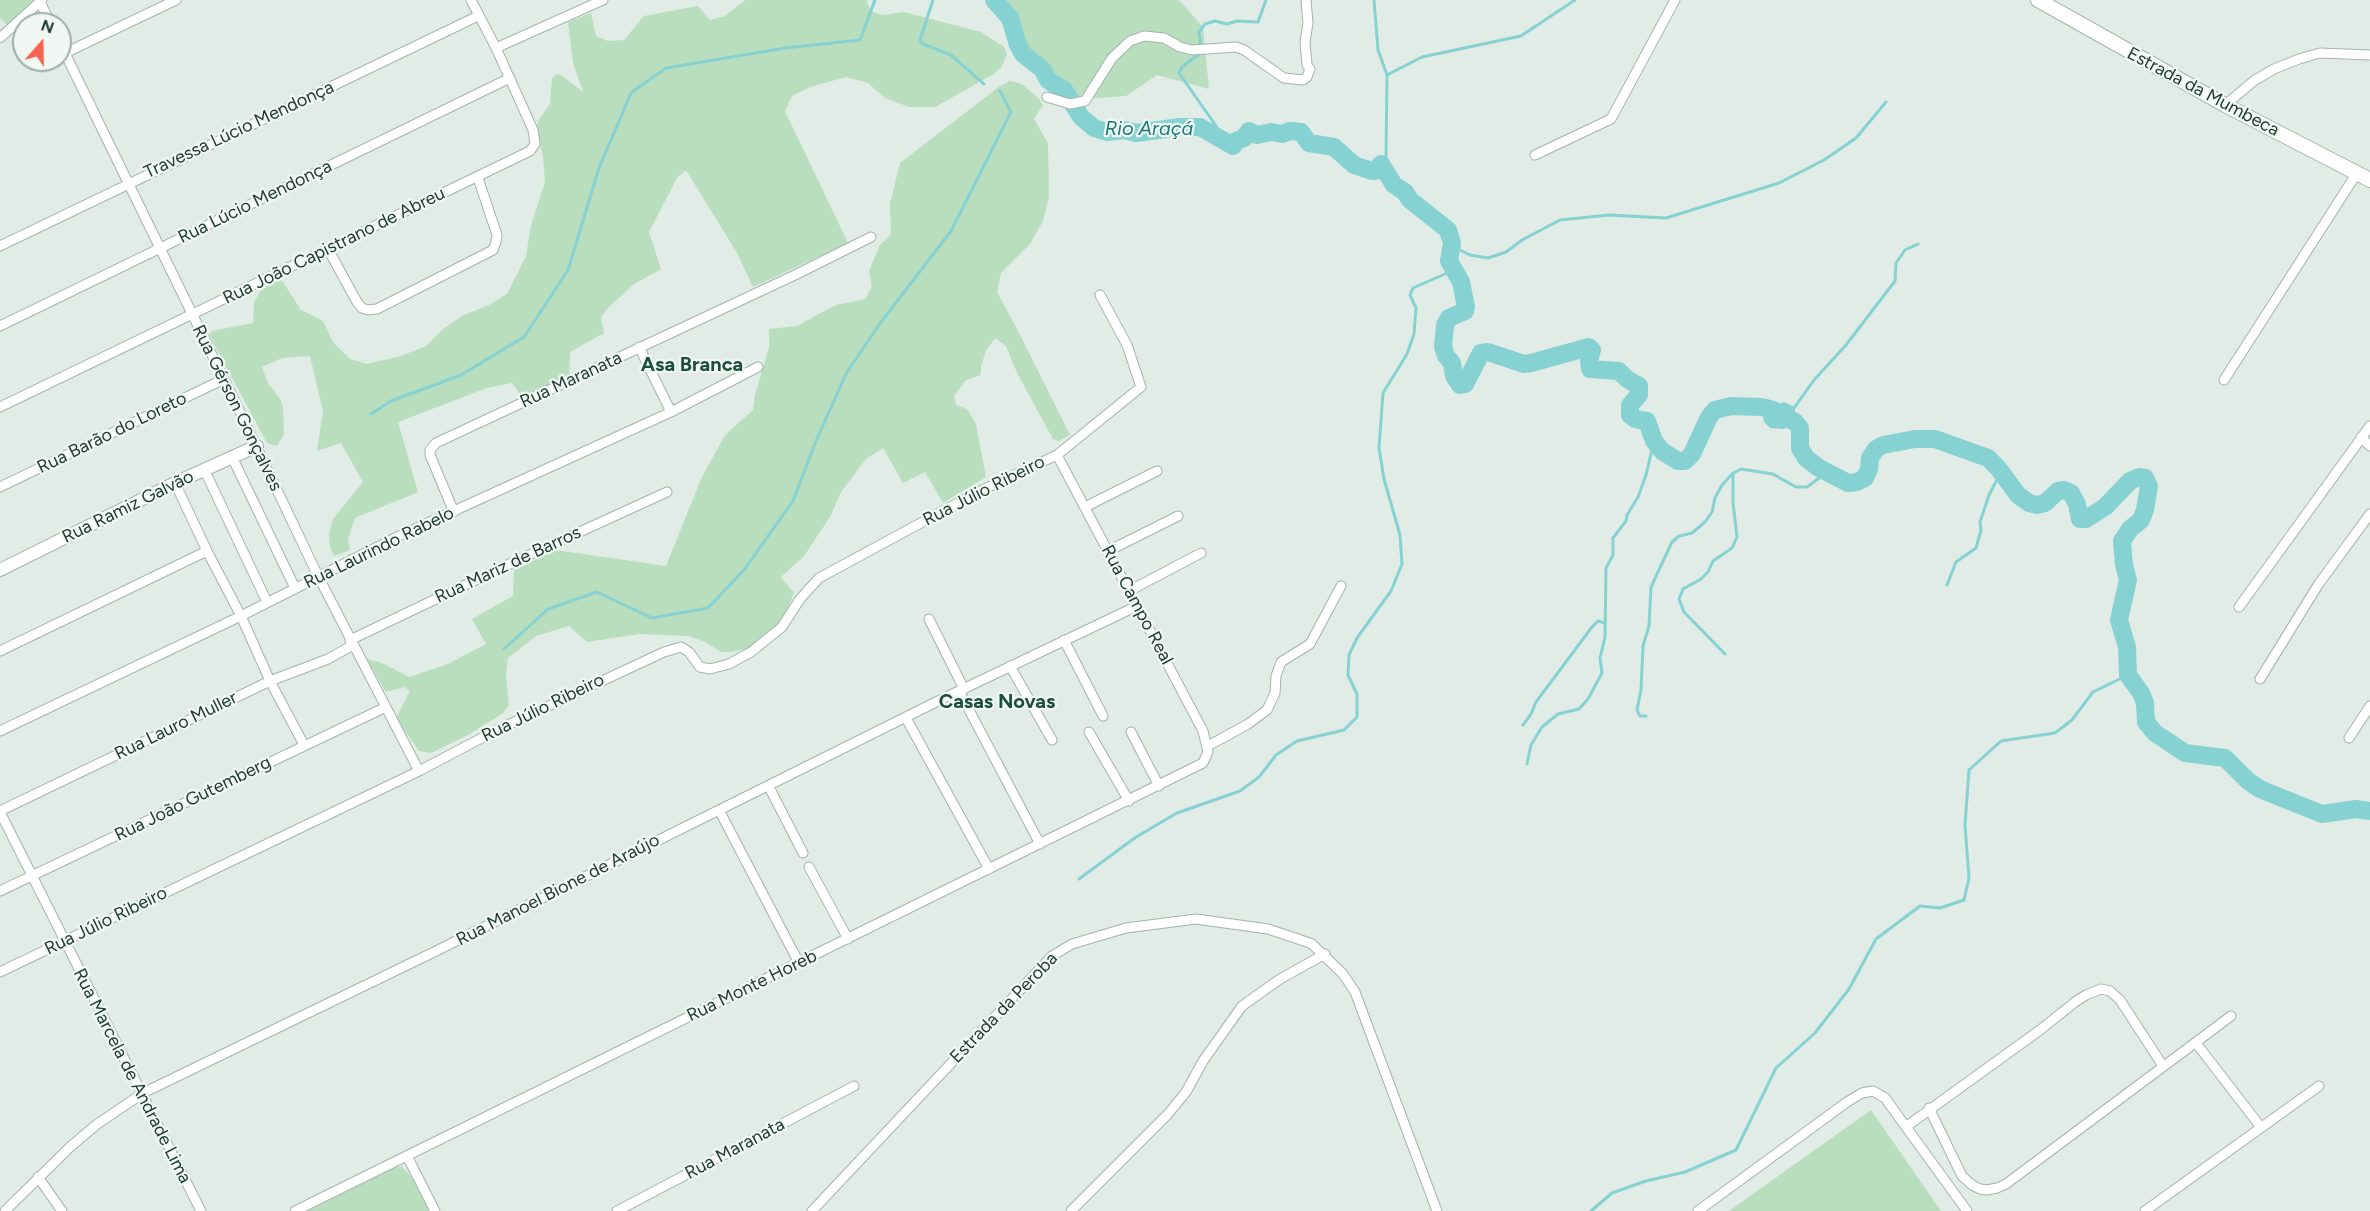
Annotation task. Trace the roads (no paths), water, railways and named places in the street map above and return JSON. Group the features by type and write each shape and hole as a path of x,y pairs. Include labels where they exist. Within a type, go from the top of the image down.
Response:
{"main road":[{"name":"Estrada da Mumbeca","path":"2038,0 2225,105 2370,180"}],"street":[{"path":"72,50 176,0"},
{"path":"471,0 510,78"},
{"path":"496,48 603,0"},
{"path":"1047,97 1075,104 1085,101 1119,50 1130,41 1144,36 1164,38 1180,47 1195,50 1228,46 1244,50 1284,78 1303,80 1310,69 1307,65 1305,42 1308,23 1306,0"},
{"path":"1535,154 1611,119 1675,0"},
{"path":"0,38 41,1"},
{"name":"Travessa Lúcio Mendonça","path":"0,246 478,16"},
{"path":"2225,105 2264,74 2299,59 2320,53 2370,55"},
{"name":"Rua Gérson Gonçalves","path":"72,67 318,576 419,771"},
{"name":"Rua João Capistrano de Abreu","path":"0,407 530,151 535,144 533,130 510,78"},
{"name":"Rua Lúcio Mendonça","path":"0,326 510,78"},
{"path":"2224,380 2357,173"},
{"path":"328,249 362,308 377,309 493,250 496,235 478,178"},
{"name":"Rua Maranata","path":"454,512 430,455 432,447 871,237"},
{"path":"1057,454 1077,441 1141,387 1127,345 1100,295"},
{"path":"639,347 671,412"},
{"name":"Rua Laurindo Rabelo","path":"0,731 241,616 399,536 671,412 758,367"},
{"name":"Rua Barão do Loreto","path":"0,487 224,379"},
{"path":"2239,608 2370,426"},
{"path":"2361,437 2370,446"},
{"name":"Rua Ramiz Galvão","path":"0,570 175,483 256,446"},
{"name":"Rua Campo Real","path":"1057,454 1197,720 1208,746 1207,758"},
{"name":"Rua Júlio Ribeiro","path":"0,972 419,771 545,707 676,648 686,649 700,667 729,664 763,645 782,627 800,599 819,578 961,501 1057,454"},
{"path":"232,457 296,588"},
{"path":"204,469 267,602"},
{"path":"1085,507 1157,471"},
{"path":"175,483 241,616 270,681 304,745"},
{"name":"Rua Mariz de Barros","path":"352,642 503,567 667,492"},
{"path":"2260,679 2318,585 2370,514"},
{"path":"1108,551 1178,516"},
{"path":"0,651 207,551"},
{"path":"1129,591 1201,553"},
{"path":"1208,746 1248,724 1267,710 1275,693 1275,676 1281,662 1310,644 1341,586"},
{"name":"Rua Manoel Bione de Araújo","path":"5,1211 96,1125 143,1093 769,787 1010,666 1137,606"},
{"path":"928,619 1040,844"},
{"path":"1064,640 1103,716"},
{"name":"Rua Lauro Muller","path":"0,811 270,681 318,663 352,642"},
{"path":"1010,666 1052,740"},
{"path":"2349,738 2370,706"},
{"name":"Rua João Gutemberg","path":"0,891 386,707"},
{"path":"906,718 989,869"},
{"path":"1089,732 1129,801"},
{"path":"1131,732 1159,786"},
{"name":"Rua Monte Horeb","path":"295,1211 1198,767 1207,758"},
{"path":"769,787 803,853"},
{"path":"719,810 799,963"},
{"name":"Rua Marcela de Andrade Lima","path":"0,811 63,941 143,1093 201,1211"},
{"path":"809,867 848,939"},
{"name":"Estrada da Peroba","path":"812,1211 1042,965 1060,950 1126,928 1196,919 1268,928 1312,944 1325,954 1343,974 1355,992 1437,1211"},
{"path":"1071,1211 1168,1114 1186,1092 1203,1061 1242,1006 1280,979 1325,954"},
{"path":"1907,1126 2075,1002 2101,989 2110,992 2120,1000 2163,1066"},
{"path":"1929,1108 1962,1176 1972,1185 1987,1190 2006,1184 2231,1016"},
{"path":"2196,1043 2260,1126"},
{"name":"Rua Maranata","path":"617,1211 854,1086"},
{"path":"2145,1211 2260,1126 2319,1086"},
{"path":"1698,1211 1847,1102 1862,1093 1873,1091 1885,1098 1907,1126 1967,1211"},
{"path":"407,1156 435,1211"},
{"path":"38,1178 62,1211"}],"water":[{"path":"1784,402 1795,407 1795,422 1792,426 1783,429 1770,428 1764,422 1763,417 1768,409"}],"waterway":[{"path":"371,414 391,401 461,375 524,337 568,270 599,168 631,93 666,68 785,48 860,40 875,0"},
{"path":"933,0 920,40 923,44 951,55 984,84"},
{"name":"Rio Araçá","path":"994,0 1010,18 1023,54 1042,69 1048,80 1064,90 1081,117 1094,128 1107,132 1124,130 1136,133 1180,127 1200,127 1233,146 1249,131 1257,135 1271,132 1282,134 1290,131 1301,132 1309,143 1334,147 1354,165 1375,171 1381,164 1394,185 1448,230 1452,243 1449,261 1461,282 1466,307 1465,311 1449,318 1445,325 1443,347 1452,363 1454,376 1460,385 1465,384 1481,353 1488,352 1524,364 1589,347 1592,350 1589,361 1590,369 1619,371 1639,386 1639,395 1630,405 1630,415 1635,419 1647,421 1654,441 1662,451 1678,461 1685,461 1692,454 1709,417 1715,410 1731,406 1762,407 1773,410 1795,422 1800,428 1800,448 1806,458 1819,468 1848,483 1865,478 1870,458 1876,449 1883,445 1915,439 1935,439 1988,458 2018,495 2029,503 2037,505 2045,503 2058,491 2064,490 2071,493 2077,504 2080,519 2086,519 2105,507 2130,481 2139,477 2145,478 2149,486 2145,510 2141,520 2130,529 2122,541 2128,580 2119,620 2127,647 2128,675 2145,703 2146,722 2155,733 2185,753 2225,758 2248,781 2260,789 2322,814 2356,809 2370,811"},
{"path":"1201,47 1199,32 1205,24 1215,21 1227,24 1237,21 1258,22 1266,0"},
{"path":"1374,0 1378,50 1387,75 1386,157 1383,166"},
{"path":"1387,75 1422,57 1521,36 1575,0"},
{"path":"1200,53 1182,67 1179,73 1228,143"},
{"path":"504,649 548,609 597,592 652,618 708,608 744,570 793,501 816,441 847,372 881,322 951,231 1011,112 1000,91"},
{"path":"1452,246 1470,255 1488,258 1506,252 1522,240 1560,220 1609,215 1666,218 1779,183 1824,160 1856,138 1886,102"},
{"path":"1794,408 1895,281 1896,263 1905,250 1918,244"},
{"path":"1079,879 1136,837 1177,813 1240,791 1259,777 1276,755 1297,741 1344,730 1357,717 1357,694 1348,675 1349,655 1357,638 1391,591 1402,564 1400,535 1384,479 1379,448 1383,393 1407,354 1414,334 1416,308 1410,295 1413,288 1454,270"},
{"path":"1527,764 1531,745 1542,727 1558,714 1579,709 1588,699 1602,673 1600,658 1605,637 1606,568 1613,555 1613,538 1626,521 1638,497 1654,441"},
{"path":"1646,716 1640,716 1637,710 1641,690 1643,646 1649,626 1651,587 1672,542 1679,536 1692,533 1705,522 1712,512 1715,498 1722,485 1733,473 1741,469 1773,474 1796,487 1807,487 1827,472"},
{"path":"1947,585 1956,562 1976,548 1981,530 1980,522 1989,495 2001,472"},
{"path":"1725,654 1684,612 1679,599 1683,589 1701,579 1708,572 1713,561 1732,548 1737,537 1733,503 1733,473"},
{"path":"1523,725 1536,702 1592,627 1598,621 1605,623"},
{"path":"1591,1211 1612,1193 1646,1181 1685,1172 1736,1150 1776,1068 1815,1033 1849,989 1876,939 1920,906 1940,908 1964,900 1969,878 1965,825 1969,770 2001,741 2055,733 2072,720 2093,692 2128,675"}],"district":[{"name":"Asa Branca","path":"692,365"},
{"name":"Casas Novas","path":"997,702"}]}
